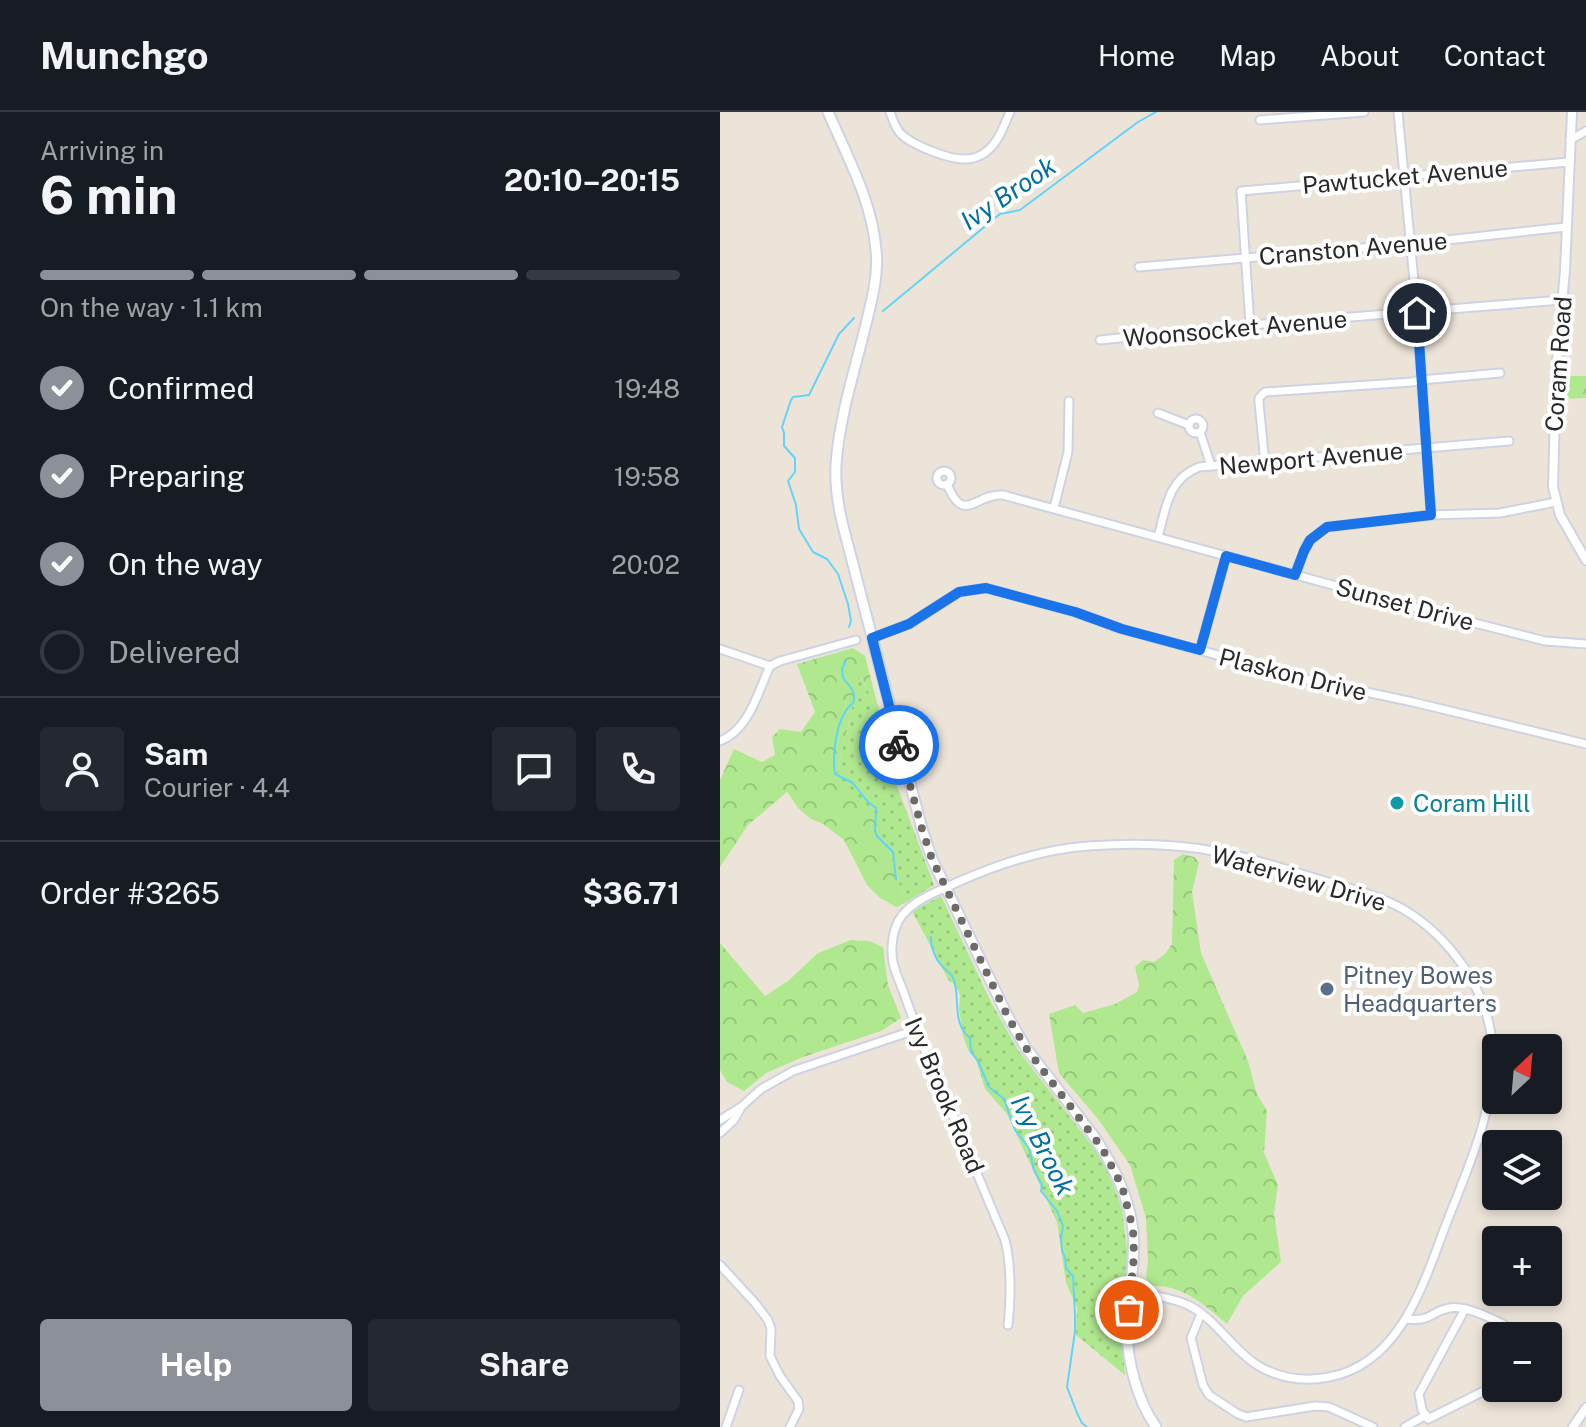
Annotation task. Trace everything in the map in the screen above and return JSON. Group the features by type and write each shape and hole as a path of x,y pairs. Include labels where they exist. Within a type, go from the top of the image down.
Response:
{"main road":[{"path":"828,112 866,202 877,251 876,280 840,434 836,467 837,499 843,526 932,859 1026,1048 1093,1135 1122,1186 1133,1229 1134,1255 1127,1328 1134,1378 1156,1427"}],"street":[{"path":"890,112 895,127 913,143 953,158 965,159 975,158 992,147 1010,112"},
{"path":"1260,120 1364,112"},
{"path":"1398,112 1417,313 1431,515"},
{"name":"Coram Road","path":"1572,112 1556,373 1553,487 1560,515 1586,560"},
{"path":"1570,140 1586,131"},
{"name":"Pawtucket Avenue","path":"1244,257 1241,191 1569,162"},
{"name":"Cranston Avenue","path":"1139,267 1566,227"},
{"path":"1244,257 1250,325"},
{"name":"Woonsocket Avenue","path":"1100,340 1562,300"},
{"path":"1265,463 1259,398 1265,392 1500,373"},
{"path":"1054,508 1068,452 1069,401"},
{"path":"1158,413 1189,425 1192,432 1200,432 1211,466"},
{"name":"Newport Avenue","path":"1158,537 1171,492 1179,479 1199,467 1509,441"},
{"name":"Sunset Drive","path":"947,484 954,500 961,506 971,506 995,494 1545,641 1586,644"},
{"path":"1295,575 1310,540 1327,527 1431,515 1500,513 1556,502"},
{"path":"1200,650 1226,556"},
{"name":"Plaskon Drive","path":"872,638 909,624 959,592 986,588 1305,679 1586,744"},
{"path":"720,741 733,735 740,727 770,666 856,640"},
{"path":"720,649 770,666"},
{"name":"Waterview Drive","path":"945,888 992,867 1055,850 1096,845 1180,846 1214,851 1287,869 1384,900 1404,910 1443,941 1466,970 1482,999 1492,1040 1492,1089 1485,1120 1425,1282 1407,1319 1377,1352 1349,1374 1310,1381 1292,1379 1261,1368 1188,1305 1131,1291"},
{"name":"Ivy Brook Road","path":"945,888 914,904 899,919 893,933 892,959 915,1030 1005,1240 1010,1267 1008,1325"},
{"path":"720,1120 761,1089 793,1071 915,1030"},
{"path":"720,1133 734,1120 741,1107"},
{"path":"720,1265 768,1320 771,1329 770,1356 798,1401 799,1409 790,1427"},
{"path":"1407,1319 1422,1321 1448,1308 1465,1309 1494,1322"},
{"path":"1465,1309 1419,1394 1422,1410 1428,1419 1482,1392"},
{"path":"1201,1314 1191,1338 1203,1385 1209,1395 1246,1417 1315,1406 1329,1407 1373,1427"},
{"path":"726,1427 739,1390"},
{"path":"1573,1427 1586,1409"},
{"path":"1405,1427 1426,1415"}],"green space":[{"path":"1565,376 1586,376 1586,398 1564,399"},
{"path":"853,648 865,656 881,718 861,676 836,775 875,816 890,852 905,903 896,907 880,898 867,885 844,840 799,809 787,792 748,825 720,867 720,780 734,749 762,762 775,755 772,737 780,729 801,732 815,712 797,664"},
{"path":"860,675 882,719 881,743 934,885 905,903 890,852 875,816 836,775"},
{"path":"1183,854 1199,862 1192,892 1201,953 1248,1061 1257,1094 1267,1111 1264,1153 1278,1185 1274,1213 1281,1262 1243,1296 1227,1324 1182,1292 1150,1286 1146,1277 1146,1218 1130,1165 1098,1119 1059,1073 1049,1014 1075,1005 1083,1013 1115,1004 1137,992 1139,985 1135,967 1143,960 1154,962 1172,944 1174,860"},
{"path":"941,896 991,1002 1018,1050 1104,1161 1122,1208 1128,1257 1121,1330 1125,1375 1076,1335 1077,1307 1066,1283 1057,1222 1007,1114 985,1089 976,1060 963,1036 960,995 956,985 949,981 912,911"},
{"path":"851,940 869,941 883,947 888,985 901,1018 881,1031 766,1073 744,1091 727,1082 720,1070 720,943 765,996 788,981 818,953"}],"waterway":[{"name":"Ivy Brook","path":"883,311 1000,214 1020,210 1138,122 1156,112"},
{"name":"Ivy Brook","path":"849,627 848,604 838,574 827,559 813,552 799,529 796,505 788,481 795,472 795,458 784,446 782,427 791,400 809,395 839,334 854,318"},
{"name":"Ivy Brook","path":"846,660 842,669 843,678 852,690 854,699 836,736 835,774 853,783 876,808 875,831 893,852 896,879"},
{"name":"Ivy Brook","path":"931,937 937,959 952,975 959,1019 970,1038 971,1052 989,1087 1004,1099 1015,1130 1029,1148 1034,1170 1042,1185 1041,1191 1057,1211 1063,1226 1062,1250 1066,1268 1073,1276 1075,1316 1067,1387 1077,1413 1087,1427"}],"way so far":[{"path":"899,745 932,859 1008,1017 1026,1048 1102,1148 1122,1186 1133,1229 1129,1310"}],"place":[{"name":"Coram Hill","path":"1397,803"},
{"name":"Pitney Bowes Headquarters","path":"1327,989"}],"route":[{"path":"899,745 872,638 909,624 959,592 986,588 1000,591 1200,650 1226,556 1295,575 1310,540 1327,527 1431,515 1417,313"}]}
